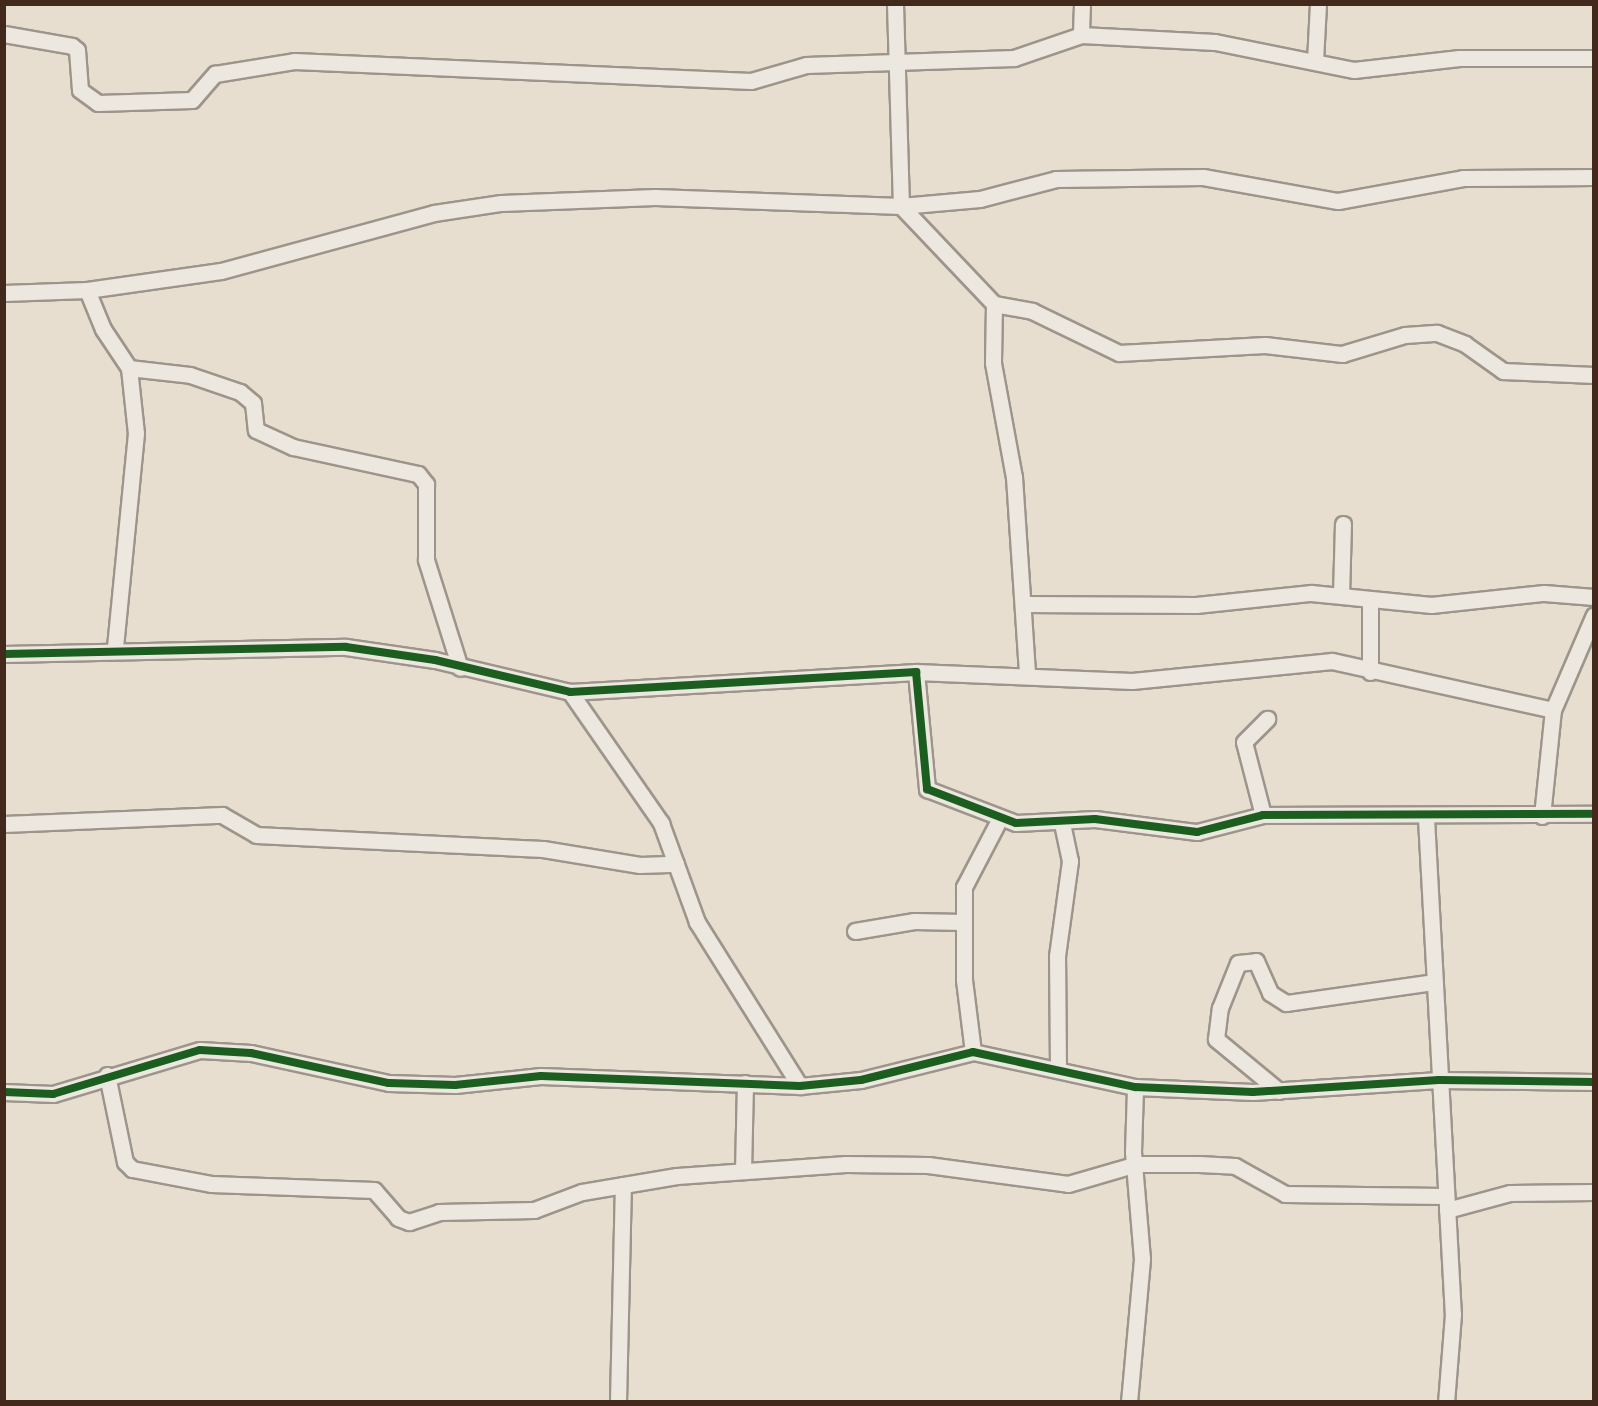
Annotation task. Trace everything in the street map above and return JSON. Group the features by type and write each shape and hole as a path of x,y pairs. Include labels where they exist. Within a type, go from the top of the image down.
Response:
{"street":[{"path":"895,4 894,59 901,206 994,304 1032,311 1119,353 1265,345 1314,355 1342,354 1405,335 1437,333 1465,344 1503,371 1593,375"},
{"path":"1081,35 1082,4"},
{"path":"1315,61 1318,4"},
{"path":"4,34 72,46 77,50 80,90 99,103 192,100 215,74 294,61 398,69 751,81 806,64 894,59 1014,58 1081,35 1215,42 1371,69 1459,58 1593,58"},
{"path":"4,293 87,290 252,265 391,224 501,203 655,197 901,206 980,199 1056,179 1203,177 1338,201 1463,178 1593,177"},
{"path":"87,290 103,329 129,368 135,442 115,649"},
{"path":"994,304 993,363 1014,477 1025,604 1027,674"},
{"path":"129,368 190,375 240,392 253,403 256,430 293,447 418,474 426,484 426,560 460,668"},
{"path":"1341,595 1343,524"},
{"path":"1025,604 1196,605 1341,595 1370,601 1431,605 1544,593 1593,597"},
{"path":"1370,601 1370,672"},
{"path":"1542,816 1553,710 1589,638 1593,615"},
{"path":"4,654 115,649 346,647 460,668 570,692 916,672 1027,674 1132,681 1332,661 1370,672 1553,710"},
{"path":"916,672 927,789 1000,818 1026,825 1095,819 1204,832 1263,815 1426,818 1593,814"},
{"path":"570,692 661,824 697,922 800,1086"},
{"path":"1263,815 1245,742 1266,719"},
{"path":"4,824 222,815 256,835 543,849 640,865 676,864"},
{"path":"973,1052 963,922 964,887 1000,818"},
{"path":"1426,818 1433,982 1453,1314 1446,1401"},
{"path":"1058,1067 1057,956 1070,861 1062,822"},
{"path":"855,931 914,921 963,922"},
{"path":"1279,1091 1216,1038 1220,1008 1238,963 1256,961 1270,993 1286,1003 1433,982"},
{"path":"4,1092 53,1094 107,1075 200,1050 251,1053 389,1083 478,1084 541,1076 800,1086 861,1080 973,1052 1058,1067 1135,1087 1279,1091 1439,1080 1593,1082"},
{"path":"107,1075 125,1162 132,1169 211,1184 374,1190 398,1218 409,1222 439,1212 534,1210 582,1192 743,1171 928,1165 1068,1184 1137,1164 1235,1166 1294,1195 1446,1203 1510,1193 1593,1192"},
{"path":"743,1171 745,1083"},
{"path":"1128,1401 1142,1259 1135,1087"},
{"path":"618,1401 623,1185"}],"cycle path":[{"path":"4,654 346,647 435,660 570,692 916,672 927,789 1016,823 1095,819 1197,832 1263,815 1594,814"},
{"path":"4,1092 53,1094 200,1050 251,1053 389,1083 455,1085 541,1076 800,1086 861,1080 973,1052 1135,1087 1253,1092 1439,1080 1594,1082"}]}
